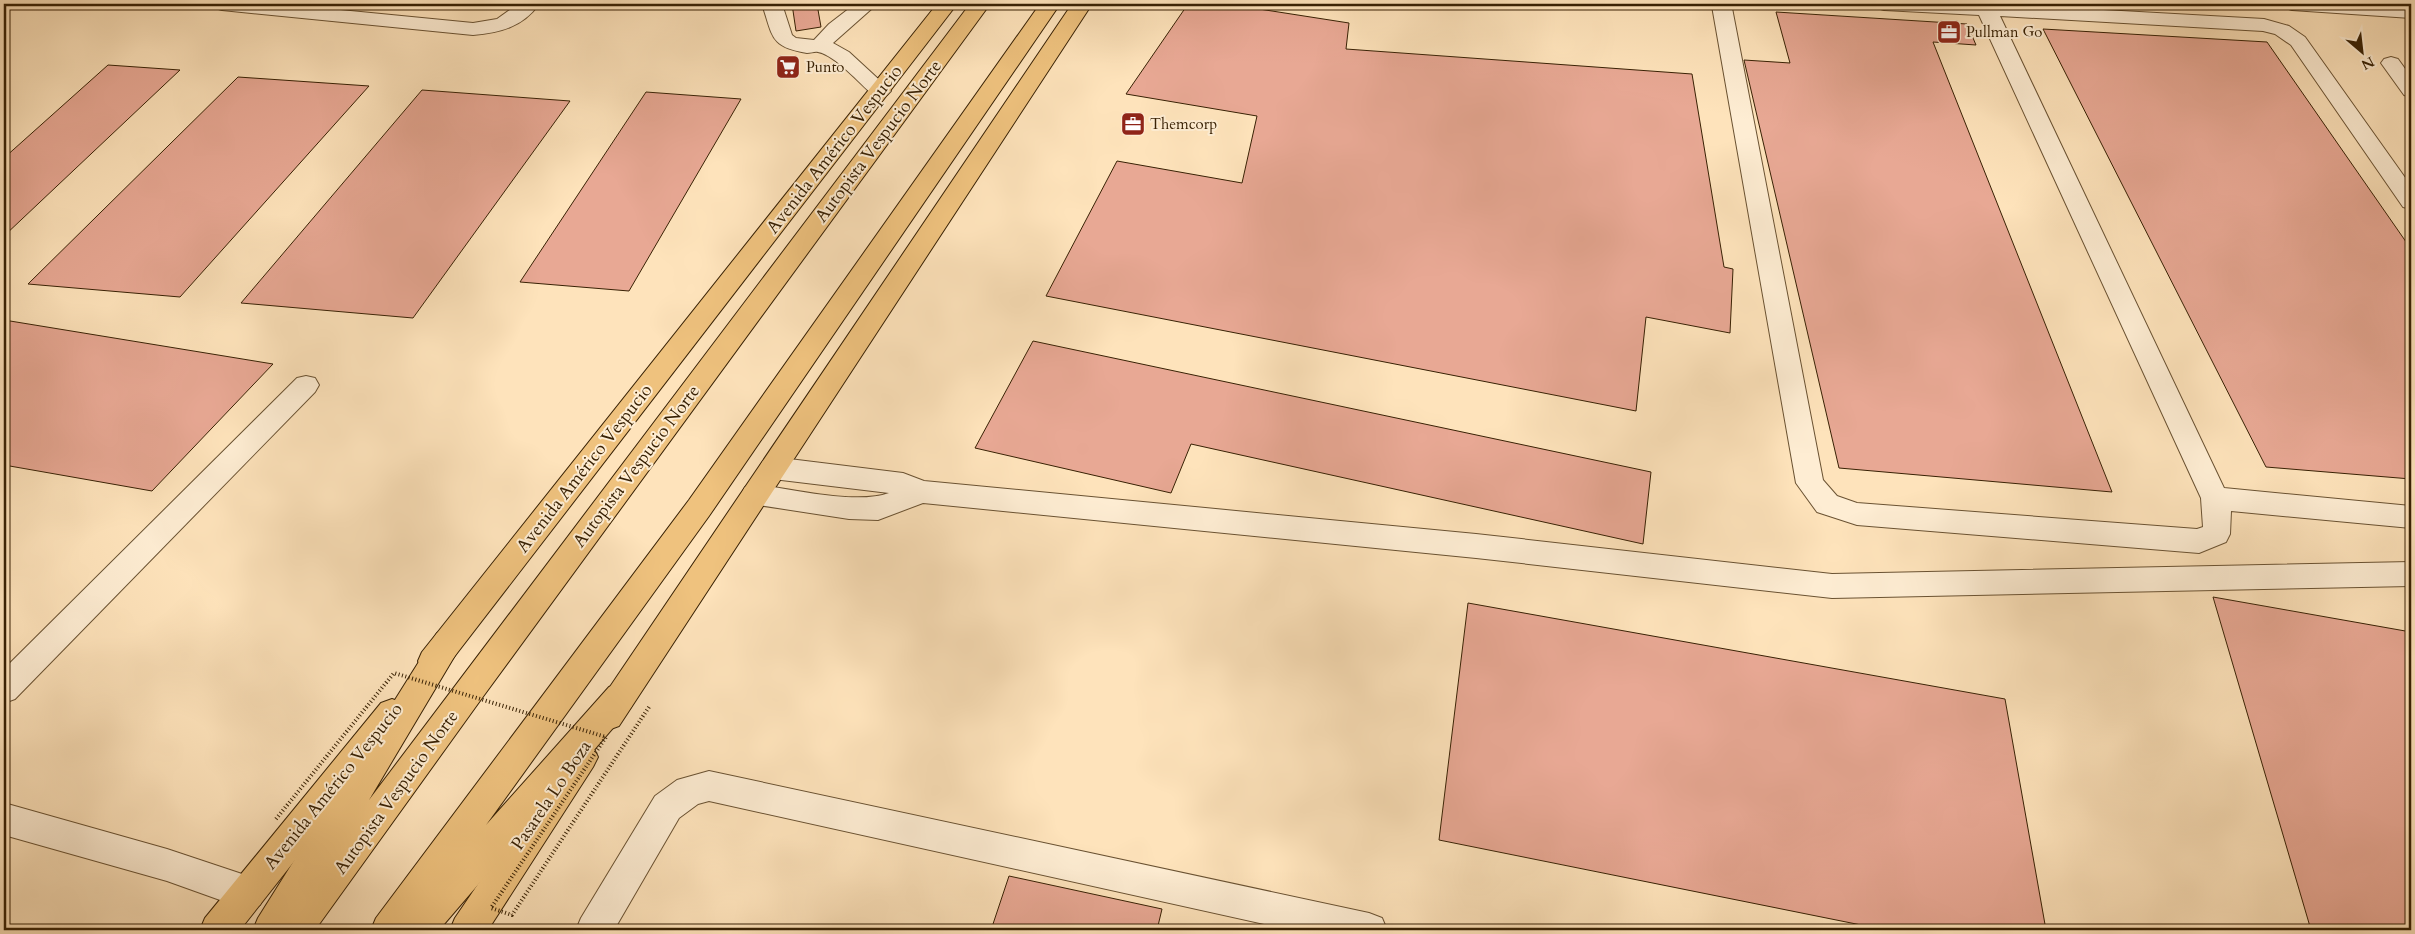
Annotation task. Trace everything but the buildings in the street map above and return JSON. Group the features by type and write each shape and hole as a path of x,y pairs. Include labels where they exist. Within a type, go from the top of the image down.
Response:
{"main road":[{"name":"Avenida Américo Vespucio","path":"218,930 448,642 947,4"},
{"name":"Autopista Vespucio Norte","path":"294,930 477,680 980,4"},
{"path":"389,930 699,508 1050,4"},
{"path":"468,930 634,702 755,495 1082,4"},
{"path":"271,930 448,642"},
{"path":"416,930 634,702"}],"street":[{"path":"222,4 473,29 498,27 518,16 529,4"},
{"path":"772,4 783,37 789,43 799,46 822,45 842,56 880,90"},
{"path":"822,45 836,28 867,4"},
{"path":"1726,4 1722,6 1810,483 1827,504 1857,514 2199,541 2216,534 2218,519 2215,498 1985,7"},
{"path":"1884,4 1985,7 2264,25 2282,30 2298,41 2411,202"},
{"path":"2292,4 2411,12"},
{"path":"2391,63 2411,91"},
{"path":"4,689 306,385"},
{"path":"773,468 903,484 921,492 1486,547 1832,586 2411,574"},
{"path":"755,495 850,508 878,509 921,492"},
{"path":"2215,498 2411,517"},
{"path":"594,930 667,807 689,791 709,786 1369,930"},
{"path":"4,819 167,865 248,893"}],"path":[{"name":"Pasarela Lo Boza","path":"276,819 394,673 606,737 491,908 512,916 634,702"}],"place":[{"name":"Pullman Go","path":"1949,32"},
{"name":"Punto","path":"788,67"},
{"name":"Themcorp","path":"1133,124"}]}
